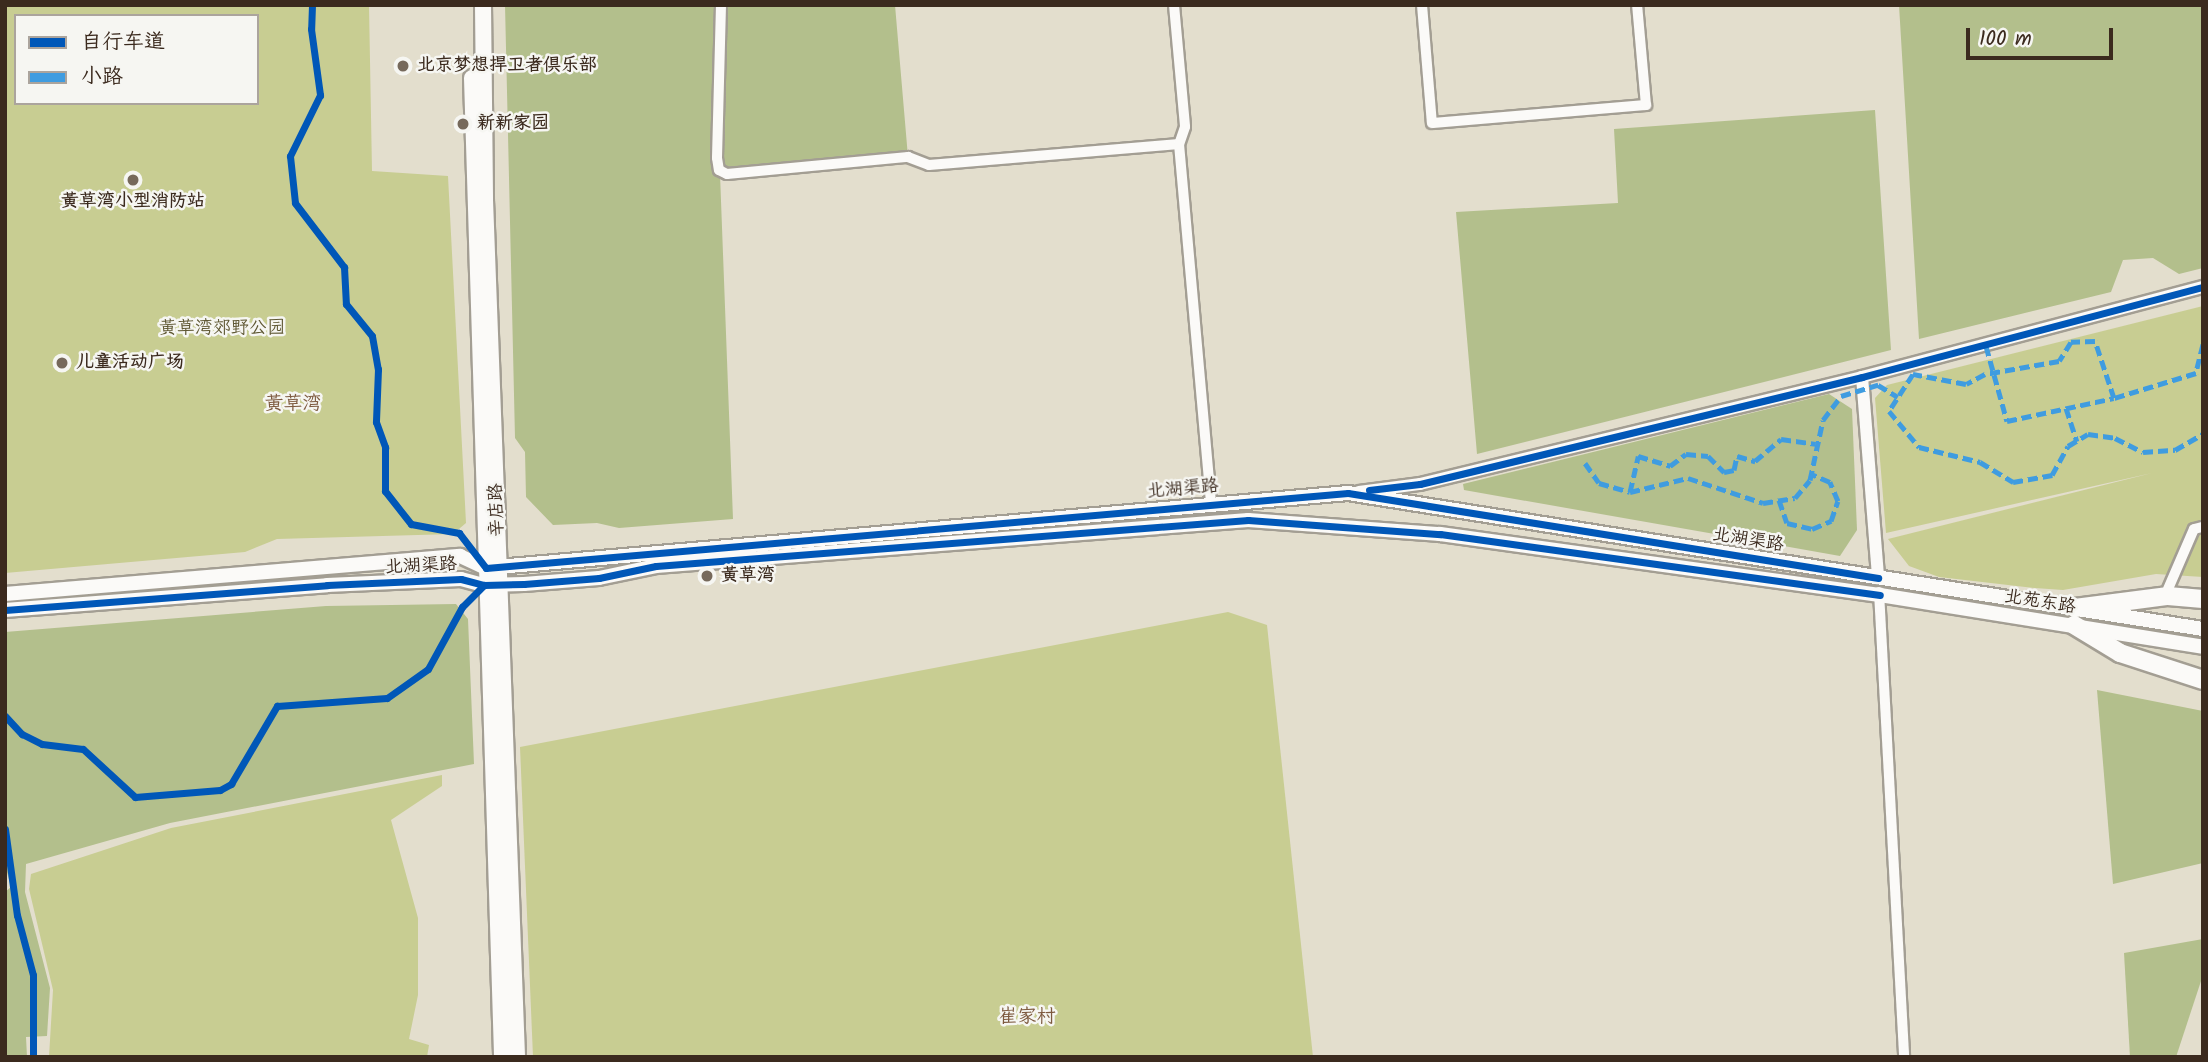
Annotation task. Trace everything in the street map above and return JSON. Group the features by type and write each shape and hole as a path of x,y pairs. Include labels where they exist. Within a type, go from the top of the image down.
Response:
{"highway":[{"path":"2074,617 2168,596 2203,599"},
{"path":"2074,617 2120,653 2203,680"}],"main road":[{"name":"辛店路","path":"473,5 473,188 493,568 502,584 517,1057"},
{"name":"辛店路","path":"483,5 493,568 484,585 502,1057"},
{"name":"北湖渠路","path":"5,594 460,556 493,568 1348,493 1878,578"},
{"name":"北湖渠路","path":"5,610 327,585 461,579 484,585 599,578 656,566 1248,520 1417,531 1880,595"},
{"name":"北苑东路","path":"1878,578 2074,617 2203,647"},
{"name":"北苑东路","path":"1880,595 2203,629"}],"street":[{"path":"721,5 717,158 719,170 727,174 908,157 929,165 1179,144"},
{"path":"1174,5 1185,127 1179,144 1211,503"},
{"path":"1422,5 1432,123 1646,106 1637,5"},
{"path":"1348,493 1420,484 1862,377 2203,286"},
{"path":"1862,377 1880,595 1904,1057"},
{"path":"2168,589 2194,529 2203,527"}],"green space":[{"name":"黄草湾郊野公园","path":"5,5 369,5 372,171 448,176 466,523 453,534 277,539 245,552 5,573"},
{"path":"505,5 895,5 908,157 720,174 733,519 619,528 597,523 553,525 526,497 525,452 515,438"},
{"path":"1899,5 2203,5 2203,268 2179,274 2153,258 2123,260 2111,292 1919,339"},
{"path":"1875,110 1891,350 1477,454 1456,212 1618,203 1614,129"},
{"path":"2203,306 2203,577 2156,574 2063,590 1939,577 1909,566 1888,539 2152,473 1886,533 1875,398 1887,385"},
{"path":"1829,394 1852,409 1857,530 1840,556 1464,490 1463,484"},
{"path":"456,604 468,619 474,764 170,823 26,864 25,892 50,988 47,1036 26,1037 27,1057 5,1057 5,892 11,887 5,865 5,632 326,606"},
{"path":"1228,612 1267,625 1313,1057 533,1057 520,747"},
{"path":"2097,690 2203,711 2203,863 2113,884"},
{"path":"442,775 442,786 391,820 418,918 418,995 409,1039 429,1045 427,1057 49,1057 53,990 29,889 31,874 171,828"},
{"path":"2203,939 2203,975 2176,1057 2130,1057 2124,953"}],"marked path":[{"path":"2203,344 2196,373 2114,398 2095,341 2071,342 2059,361 1985,374 1966,384 1913,374 1889,411 1919,447 1980,462 2013,482 2052,475 2068,446 2088,434 2115,438 2143,452 2175,450 2203,434"},
{"path":"1986,346 2007,421 2114,398"},
{"path":"1585,463 1599,483 1630,492 1688,478 1763,503 1795,498 1810,480 1823,420 1841,396 1878,385 1898,397"},
{"path":"2066,408 2077,441"},
{"path":"1630,492 1638,456 1670,466 1686,454 1708,456 1724,472 1734,470 1737,456 1755,461 1781,439 1816,444"},
{"path":"1779,500 1787,523 1812,529 1831,521 1838,501 1830,482 1811,474"}],"cycle path":[{"path":"312,5 311,29 320,95 290,156 295,203 344,267 346,304 372,336 378,369 376,422 385,447 385,491 411,524 459,533 486,568 1348,493 1878,578"},
{"path":"1369,490 1420,484 1862,377 2203,287"},
{"path":"5,610 327,585 461,579 484,585 524,584 599,578 656,566 1248,520 1440,534 1880,595"},
{"path":"5,716 22,734 42,744 83,749 135,797 220,790 231,784 277,706 387,698 428,669 462,607 484,585"},
{"path":"5,829 17,915 33,975 33,1057"}],"place":[{"name":"北京梦想捍卫者俱乐部","path":"403,66"},
{"name":"新新家园","path":"463,124"},
{"name":"黄草湾小型消防站","path":"133,180"},
{"name":"儿童活动广场","path":"62,363"},
{"name":"黄草湾","path":"707,576"}],"district":[{"name":"黄草湾","path":"293,405"},
{"name":"崔家村","path":"1027,1018"}]}
